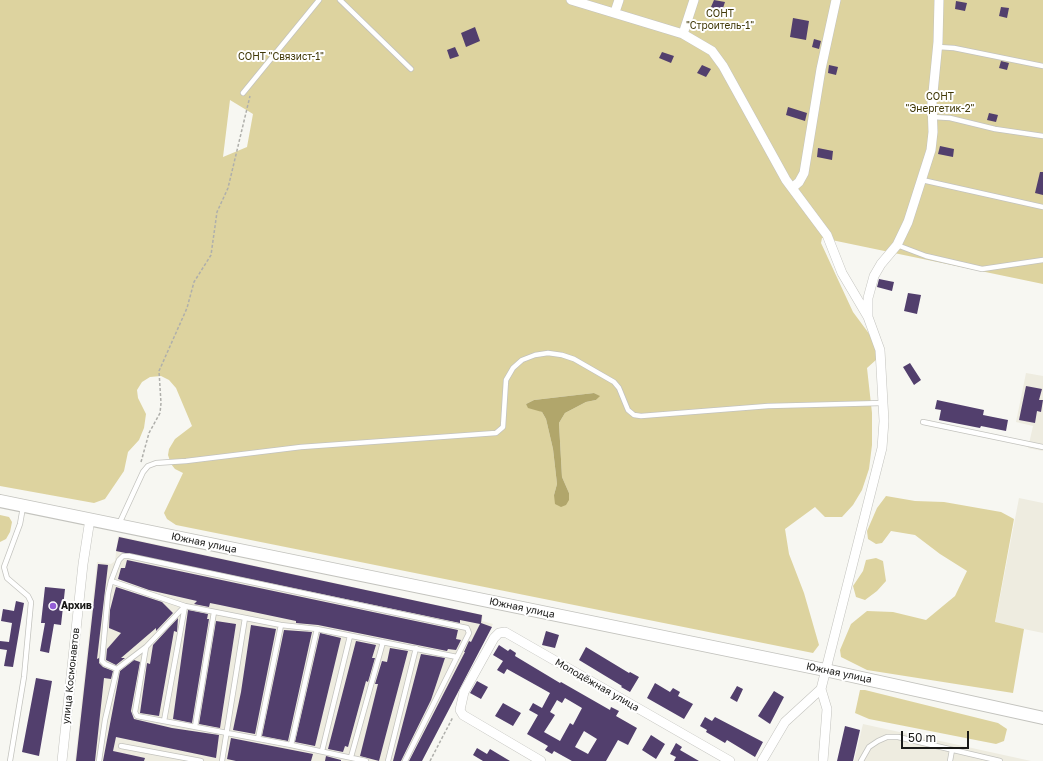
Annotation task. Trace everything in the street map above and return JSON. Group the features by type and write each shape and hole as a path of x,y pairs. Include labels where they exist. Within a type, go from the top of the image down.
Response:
{"main road":[{"name":"Южная улица","path":"0,501 825,670 1043,718"}],"street":[{"path":"571,0 615,12 683,34 712,51 723,66 792,188 827,235 842,273 868,317 880,350 883,403 882,448 821,689 827,709 823,761"},
{"path":"615,12 619,0"},
{"path":"683,34 694,0"},
{"path":"792,188 799,182 804,173 821,69 836,0"},
{"path":"868,317 868,298 874,276 881,264 897,245 908,222 931,150 933,117 932,103 938,47 939,0"},
{"name":"улица Космонавтов","path":"62,761 83,564 90,519"},
{"name":"Молодёжная улица","path":"460,710 464,692 494,638 499,633 505,632 730,761"},
{"path":"762,761 785,722 821,689"},
{"path":"460,710 463,715 541,761"}],"lane":[{"path":"243,93 319,0"},
{"path":"340,0 411,69"},
{"path":"938,47 954,48 1043,66"},
{"path":"933,117 950,118 995,129 1043,136"},
{"path":"922,180 1043,207"},
{"path":"897,245 926,256 982,268 1043,260"},
{"path":"119,525 139,480 148,466 156,463 186,461 301,447 496,433 503,427 506,380 513,368 522,360 548,354 562,355 574,359 614,382 619,388 628,410 634,415 641,416 768,406 883,403"},
{"path":"923,422 1043,446"},
{"path":"10,761 24,677 30,602 28,596 7,578 4,567 20,524 24,506"},
{"path":"117,669 104,664 102,661 111,581 119,560 123,556 129,556 467,628 469,633 405,761"},
{"path":"111,581 185,606 281,625 317,629 416,648 457,658"},
{"path":"99,761 105,720 117,669 146,646 185,606"},
{"path":"164,721 185,606"},
{"path":"195,727 214,612"},
{"path":"222,761 244,618"},
{"path":"258,739 281,625"},
{"path":"291,745 317,629"},
{"path":"322,751 350,636"},
{"path":"351,757 382,642"},
{"path":"146,646 135,712 137,716 322,751 366,761"},
{"path":"388,761 416,648"},
{"path":"861,761 869,747 887,737 898,737 1000,761"},
{"path":"121,746 201,761"},
{"path":"950,761 952,750"}],"path":[{"path":"139,480 146,441 160,413 162,403 159,371 187,308 194,282 211,255 217,212 228,188 251,93 243,93"},
{"path":"430,761 451,720 460,710"}],"shaded area":[{"path":"1026,373 1043,376 1043,451 1028,448 1033,426 1016,422"},
{"path":"594,393 600,396 596,400 586,402 565,413 559,423 562,477 569,493 569,500 566,505 561,507 555,504 554,495 557,484 553,449 546,419 542,412 528,408 526,404 534,400"},
{"path":"1019,498 1043,503 1043,633 995,623"},
{"path":"118,536 483,615 482,621 493,624 422,761 75,761 97,562 111,564 115,561"},
{"path":"863,724 1031,761 854,761"}],"green space":[{"path":"0,0 1043,0 1043,284 822,238 821,243 853,312 873,339 877,359 867,368 872,413 872,445 869,469 862,490 853,505 842,517 825,517 815,507 785,529 789,554 804,593 819,645 813,653 176,525 167,519 164,513 183,473 175,469 171,464 168,455 169,449 175,439 192,426 176,388 169,380 161,376 150,377 142,382 137,390 138,398 146,414 144,428 139,440 128,452 124,471 105,499 94,503 0,486","holes":["230,100 253,114 247,147 223,157","594,393 599,396 596,400 586,402 565,413 559,423 562,477 569,493 554,495 557,484 553,449 546,419 542,412 526,404 534,400"]},
{"path":"886,496 915,501 944,502 1001,512 1014,519 995,622 1024,629 1013,693 867,670 841,657 840,650 851,624 867,611 893,612 926,620 955,596 967,571 940,554 915,535 891,531 882,543 876,544 868,539 867,531 877,508"},
{"path":"0,515 9,517 12,522 10,532 6,539 0,542"},
{"path":"876,558 883,561 886,581 877,591 865,600 856,597 853,586 863,571 866,560"},
{"path":"860,690 998,723 1007,729 1004,741 996,744 869,719 855,713"}],"building":[{"path":"714,0 725,2 722,11 711,7"},
{"path":"956,1 967,3 965,11 955,9"},
{"path":"1001,7 1009,8 1007,18 999,16"},
{"path":"793,18 809,21 806,40 790,37"},
{"path":"475,27 480,41 466,47 461,33"},
{"path":"814,39 821,41 819,49 812,47"},
{"path":"455,47 459,56 450,59 447,50"},
{"path":"662,52 674,56 671,63 659,58"},
{"path":"1001,61 1009,63 1007,70 999,68"},
{"path":"702,65 711,69 706,77 697,73"},
{"path":"829,65 838,67 836,75 828,73"},
{"path":"788,107 807,113 805,121 786,115"},
{"path":"989,113 998,115 996,122 987,120"},
{"path":"940,146 954,149 953,157 938,154"},
{"path":"818,148 833,151 832,160 817,157"},
{"path":"1040,172 1043,172 1043,195 1035,193"},
{"path":"879,279 894,282 892,291 877,287"},
{"path":"908,293 921,295 917,314 904,311"},
{"path":"910,363 921,380 914,385 903,367"},
{"path":"1026,386 1042,389 1039,400 1043,400 1041,412 1037,411 1035,423 1019,420"},
{"path":"937,400 984,410 983,415 1008,420 1006,431 981,426 980,428 939,420 941,410 935,409"},
{"path":"119,537 482,615 481,623 492,627 422,761 409,761 465,652 469,641 471,642 480,624 460,620 460,623 116,551"},
{"path":"127,560 458,630 456,639 461,640 456,650 448,649 447,651 318,625 296,623 296,621 210,603 209,607 194,604 197,601 149,590 118,579 121,568 125,568"},
{"path":"98,564 108,565 97,659 99,658 99,663 103,667 113,671 111,679 104,678 95,761 76,761"},
{"name":"Архив","path":"45,587 65,589 61,625 54,624 49,653 40,651 45,623 41,623"},
{"path":"116,587 162,602 173,613 156,631 156,628 121,658 125,658 116,665 106,660 107,649 121,633 109,628 110,610"},
{"path":"16,601 24,603 13,667 4,666 7,650 0,649 0,641 9,642 12,623 1,621 3,609 14,611"},
{"path":"188,610 208,614 207,619 209,619 192,723 173,719"},
{"path":"178,618 177,632 174,631 159,716 140,713 147,663 150,664 153,645"},
{"path":"216,621 236,624 220,728 199,724"},
{"path":"251,625 276,629 255,734 233,730 241,692"},
{"path":"284,630 312,632 288,741 262,736"},
{"path":"546,631 559,635 555,648 542,645"},
{"path":"320,633 341,638 315,746 295,742"},
{"path":"356,641 376,645 372,658 375,658 368,682 366,681 348,747 345,746 343,752 328,749"},
{"path":"499,645 508,651 510,649 516,653 515,656 560,683 561,682 610,710 611,707 619,711 616,716 637,728 628,745 618,740 606,761 572,761 554,751 552,754 545,750 548,746 527,734 538,715 529,710 533,703 542,708 550,693 507,669 504,674 497,670 503,661 493,655","holes":["565,698 582,708 573,725 570,723 560,741 544,732 555,715 550,712 557,700 562,703","584,731 597,739 588,754 575,747"]},
{"path":"586,647 629,673 630,672 639,677 630,692 579,660"},
{"path":"390,648 408,651 379,761 360,756 378,684 375,684 382,661 387,662"},
{"path":"421,654 445,658 431,700 401,761 393,761"},
{"path":"134,660 140,662 131,711 134,719 172,728 219,735 216,758 116,737 113,751 145,758 144,761 103,761 120,671"},
{"path":"36,678 52,681 39,756 22,752"},
{"path":"477,681 488,687 481,699 470,693"},
{"path":"655,683 670,692 673,688 680,692 678,696 693,704 684,719 647,698"},
{"path":"737,686 743,689 737,702 730,698"},
{"path":"774,691 784,697 770,724 758,716"},
{"path":"503,703 521,713 513,726 495,716"},
{"path":"705,717 712,721 715,717 763,742 755,757 727,740 725,743 706,732 707,730 700,726"},
{"path":"845,726 860,730 853,761 837,761"},
{"path":"651,735 665,744 656,759 642,750"},
{"path":"231,738 313,754 311,761 236,761 227,759"},
{"path":"676,743 682,747 680,750 699,761 674,761 676,757 670,754"},
{"path":"477,748 487,754 490,749 510,761 483,761 473,755"},
{"path":"326,756 341,760 341,761 325,761"}],"place":[{"name":"Архив","path":"53,606"}],"park label":[{"name":"СОНТ \"Строитель-1\"","path":"720,20"},
{"name":"СОНТ \"Связист-1\"","path":"281,57"},
{"name":"СОНТ \"Энергетик-2\"","path":"940,102"}]}
